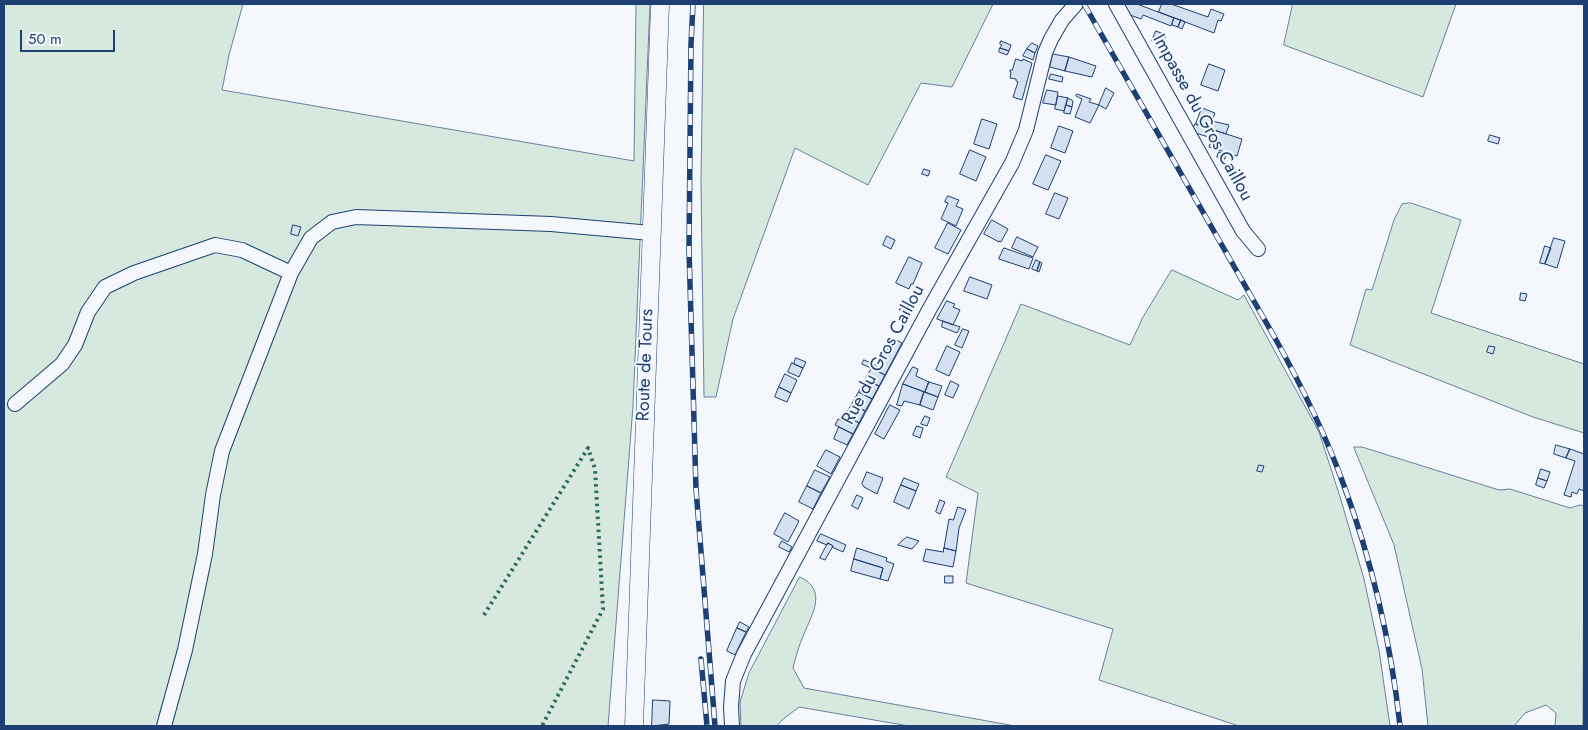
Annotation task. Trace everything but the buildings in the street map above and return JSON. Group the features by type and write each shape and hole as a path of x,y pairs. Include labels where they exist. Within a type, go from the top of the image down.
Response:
{"main road":[{"name":"Route de Tours","path":"634,726 650,233 660,4"}],"street":[{"name":"Rue du Gros Caillou","path":"732,726 733,681 744,654 929,310 1012,163 1026,130 1045,53 1062,20 1076,4"},
{"name":"Impasse du Gros Caillou","path":"1116,4 1243,230 1258,249"},
{"path":"164,726 185,650 203,564 213,495 222,451 291,273 311,238 332,222 356,217 552,224 650,233"},
{"path":"15,404 62,364 75,345 88,312 106,288 134,274 215,244 242,250 291,273"}],"shaded area":[{"path":"4,4 243,4 229,55 222,90 634,161 636,4 650,4 633,406 608,726 4,726"},
{"path":"704,4 993,4 952,87 921,83 868,185 795,148 733,319 716,397 704,397 701,182"},
{"path":"1293,4 1456,4 1423,97 1284,45"},
{"path":"1411,203 1461,220 1431,313 1584,364 1584,433 1533,417 1350,345 1366,289 1372,290 1394,220 1402,204"},
{"path":"1172,270 1238,300 1244,295 1319,432 1364,579 1379,650 1390,726 1239,726 1099,680 1113,629 966,583 978,493 946,477 1021,304 1130,345 1143,317"},
{"path":"1354,447 1362,447 1499,490 1510,489 1570,508 1580,505 1584,506 1583,726 1555,726 1556,713 1546,705 1525,713 1514,726 1428,726 1422,669 1394,545"},
{"path":"800,577 809,582 816,595 814,611 796,655 793,668 804,688 1015,726 909,726 799,707 777,726 741,726 740,702 749,673"}],"railway":[{"path":"693,4 689,250 696,489 715,726"},
{"path":"1084,4 1275,338 1303,391 1336,464 1363,542 1379,603 1386,633 1400,726"},
{"path":"701,659 707,726"}],"hedge":[{"path":"484,615 588,448 595,469 603,609 542,726"}]}
